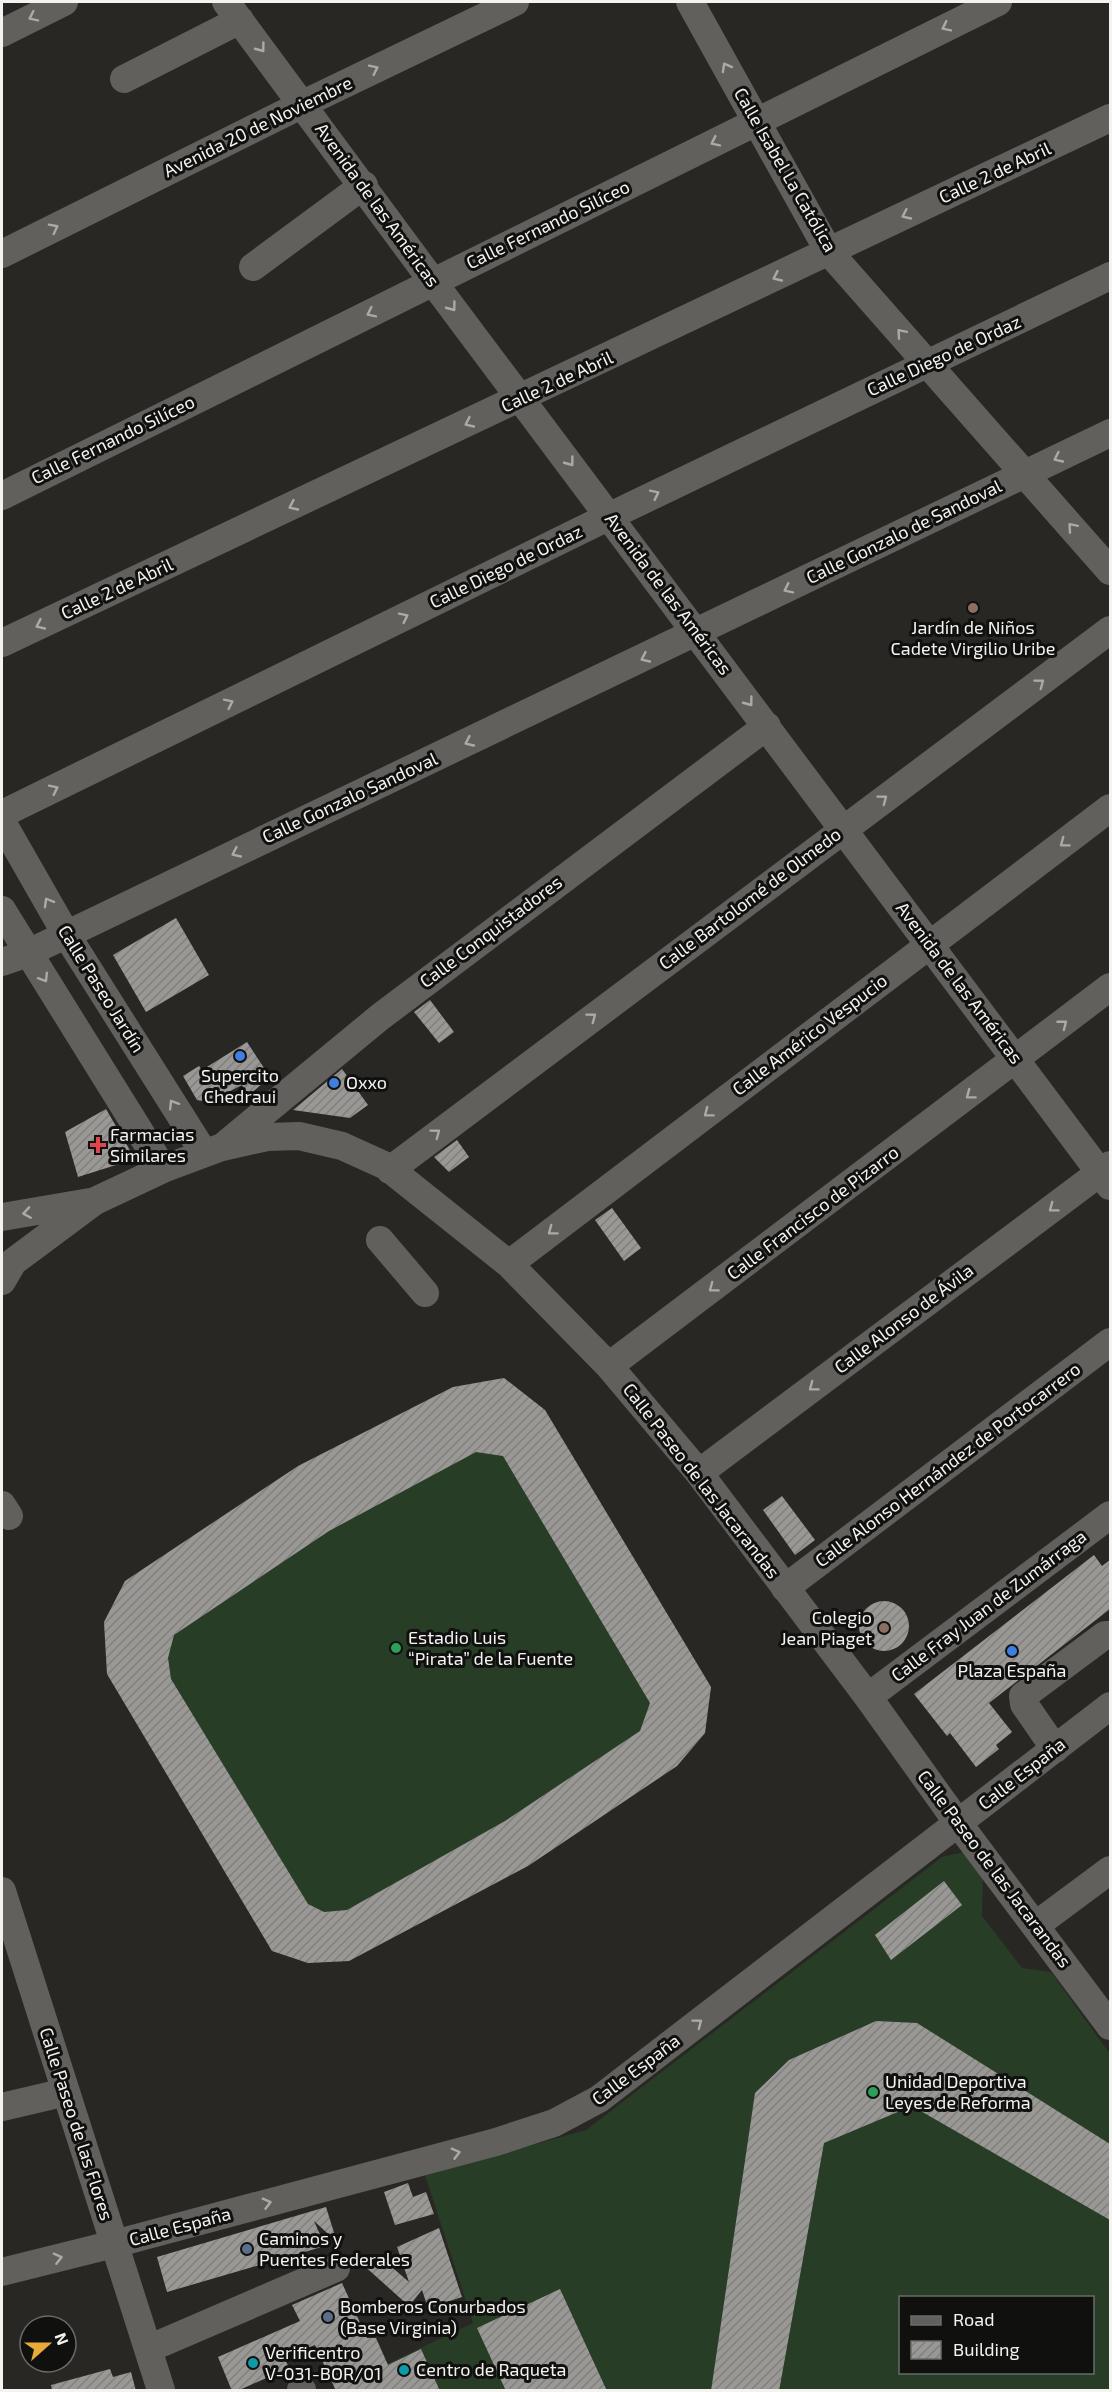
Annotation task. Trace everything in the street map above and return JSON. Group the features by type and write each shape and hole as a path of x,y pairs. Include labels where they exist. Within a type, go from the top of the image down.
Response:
{"street":[{"path":"2,33 64,2"},
{"name":"Avenida 20 de Noviembre","path":"2,254 303,104 515,2"},
{"name":"Calle Isabel La Católica","path":"690,2 829,252 1110,571"},
{"name":"Calle Fernando Silíceo","path":"2,496 998,2"},
{"path":"124,79 233,11"},
{"name":"Avenida de las Américas","path":"233,11 433,282 1017,1060 1107,1174"},
{"name":"Calle 2 de Abril","path":"2,643 1110,118"},
{"path":"254,267 363,185"},
{"name":"Calle Diego de Ordaz","path":"2,814 610,516 1110,276"},
{"name":"Calle Gonzalo de Sandoval","path":"698,633 1110,433"},
{"name":"Calle Bartolomé de Olmedo","path":"390,1170 1110,630"},
{"name":"Calle Gonzalo Sandoval","path":"2,962 28,953 698,633"},
{"name":"Calle Conquistadores","path":"213,1150 380,1017 767,726"},
{"name":"Calle Américo Vespucio","path":"509,1264 1110,808"},
{"name":"Calle Paseo Jardín","path":"2,822 66,934 213,1150"},
{"path":"2,910 163,1170 95,1202 13,1262 2,1281"},
{"name":"Calle Francisco de Pizarro","path":"609,1366 1017,1060 1110,987"},
{"name":"Calle Paseo de las Jacarandas","path":"163,1170 213,1150 267,1137 299,1136 342,1146 390,1170 509,1264 609,1366 699,1473 868,1697 958,1823 1110,2026"},
{"name":"Calle Alonso de Ávila","path":"699,1473 1107,1174"},
{"path":"2,1217 95,1202"},
{"path":"380,1240 425,1293"},
{"name":"Calle Alonso Hernández de Portocarrero","path":"785,1588 1110,1342"},
{"name":"Calle Fray Juan de Zumárraga","path":"868,1697 1110,1515"},
{"path":"1055,1749 1024,1704 1023,1696 1105,1635 1110,1635"},
{"name":"Calle España","path":"2,2272 496,2142 554,2123 599,2099 1110,1706"},
{"path":"1036,1925 1110,1870"},
{"name":"Calle Paseo de las Flores","path":"2,1891 8,1932 66,2092 161,2391"},
{"path":"2,2107 66,2092"},
{"path":"148,2349 336,2268"}],"green space":[{"name":"Estadio Luis “Pirata” de la Fuente","path":"504,1378 545,1410 711,1687 705,1733 677,1766 528,1866 349,1961 308,1963 272,1951 107,1674 104,1622 453,1387"},
{"name":"Unidad Deportiva Leyes de Reforma","path":"964,1852 983,1878 982,1916 1022,1968 1051,1972 1110,2054 1110,2390 332,2390 473,2323 425,2175 586,2130 942,1857"}],"building":[{"path":"176,918 209,975 146,1012 113,955"},
{"path":"430,1000 454,1032 439,1043 414,1012"},
{"name":"Supercito Chedraui","path":"247,1042 270,1077 248,1096 242,1085 209,1102 197,1100 183,1076 199,1066 202,1070"},
{"name":"Oxxo","path":"342,1069 368,1105 350,1118 293,1110"},
{"name":"Farmacias Similares","path":"106,1109 135,1159 78,1177 65,1132"},
{"path":"457,1140 469,1157 449,1172 434,1157"},
{"path":"612,1208 641,1248 624,1261 595,1220"},
{"path":"504,1378 545,1410 711,1687 705,1733 677,1766 528,1866 349,1961 308,1963 272,1951 107,1674 104,1622 125,1581 298,1466 453,1387","holes":["476,1452 503,1456 650,1703 640,1731 505,1821 347,1910 324,1912 308,1904 171,1679 168,1658 174,1635 329,1531"]},
{"path":"782,1496 815,1540 795,1555 763,1510"},
{"name":"Plaza España","path":"1094,1555 1102,1566 1110,1560 1110,1609 989,1703 1012,1732 996,1745 999,1749 976,1767 950,1733 947,1736 914,1694"},
{"name":"Colegio Jean Piaget","path":"879,1601 889,1601 902,1608 909,1621 909,1631 902,1644 889,1651 879,1651 870,1647 863,1640 859,1631 859,1621 863,1612 870,1605"},
{"path":"944,1881 962,1905 891,1960 875,1935"},
{"path":"876,2021 917,2023 1110,2144 1110,2220 912,2106 824,2143 779,2391 711,2391 755,2093 789,2060"},
{"path":"408,2183 413,2197 426,2192 434,2214 395,2225 384,2192"},
{"name":"Caminos y Puentes Federales","path":"326,2207 337,2242 314,2221 325,2246 167,2292 157,2257"},
{"path":"439,2228 462,2297 428,2308 422,2290 409,2306 361,2263 379,2256 409,2282 397,2247"},
{"path":"342,2283 367,2338 376,2338 388,2365 421,2349 440,2391 336,2391 315,2345 284,2357 289,2368 237,2391 232,2391 218,2357 300,2321 292,2305"},
{"path":"560,2289 607,2391 506,2391 477,2328"},
{"path":"110,2369 113,2377 131,2372 136,2391 52,2391 51,2385"}],"place":[{"name":"Jardín de Niños Cadete Virgilio Uribe","path":"973,608"},
{"name":"Supercito Chedraui","path":"240,1056"},
{"name":"Oxxo","path":"334,1083"},
{"name":"Farmacias Similares","path":"98,1145"},
{"name":"Colegio Jean Piaget","path":"884,1628"},
{"name":"Estadio Luis “Pirata” de la Fuente","path":"396,1648"},
{"name":"Plaza España","path":"1012,1651"},
{"name":"Unidad Deportiva Leyes de Reforma","path":"873,2092"},
{"name":"Caminos y Puentes Federales","path":"247,2249"},
{"name":"Bomberos Conurbados (Base Virginia)","path":"328,2317"},
{"name":"Verificentro V-031-BOR/01","path":"253,2363"},
{"name":"Centro de Raqueta","path":"404,2370"}]}
